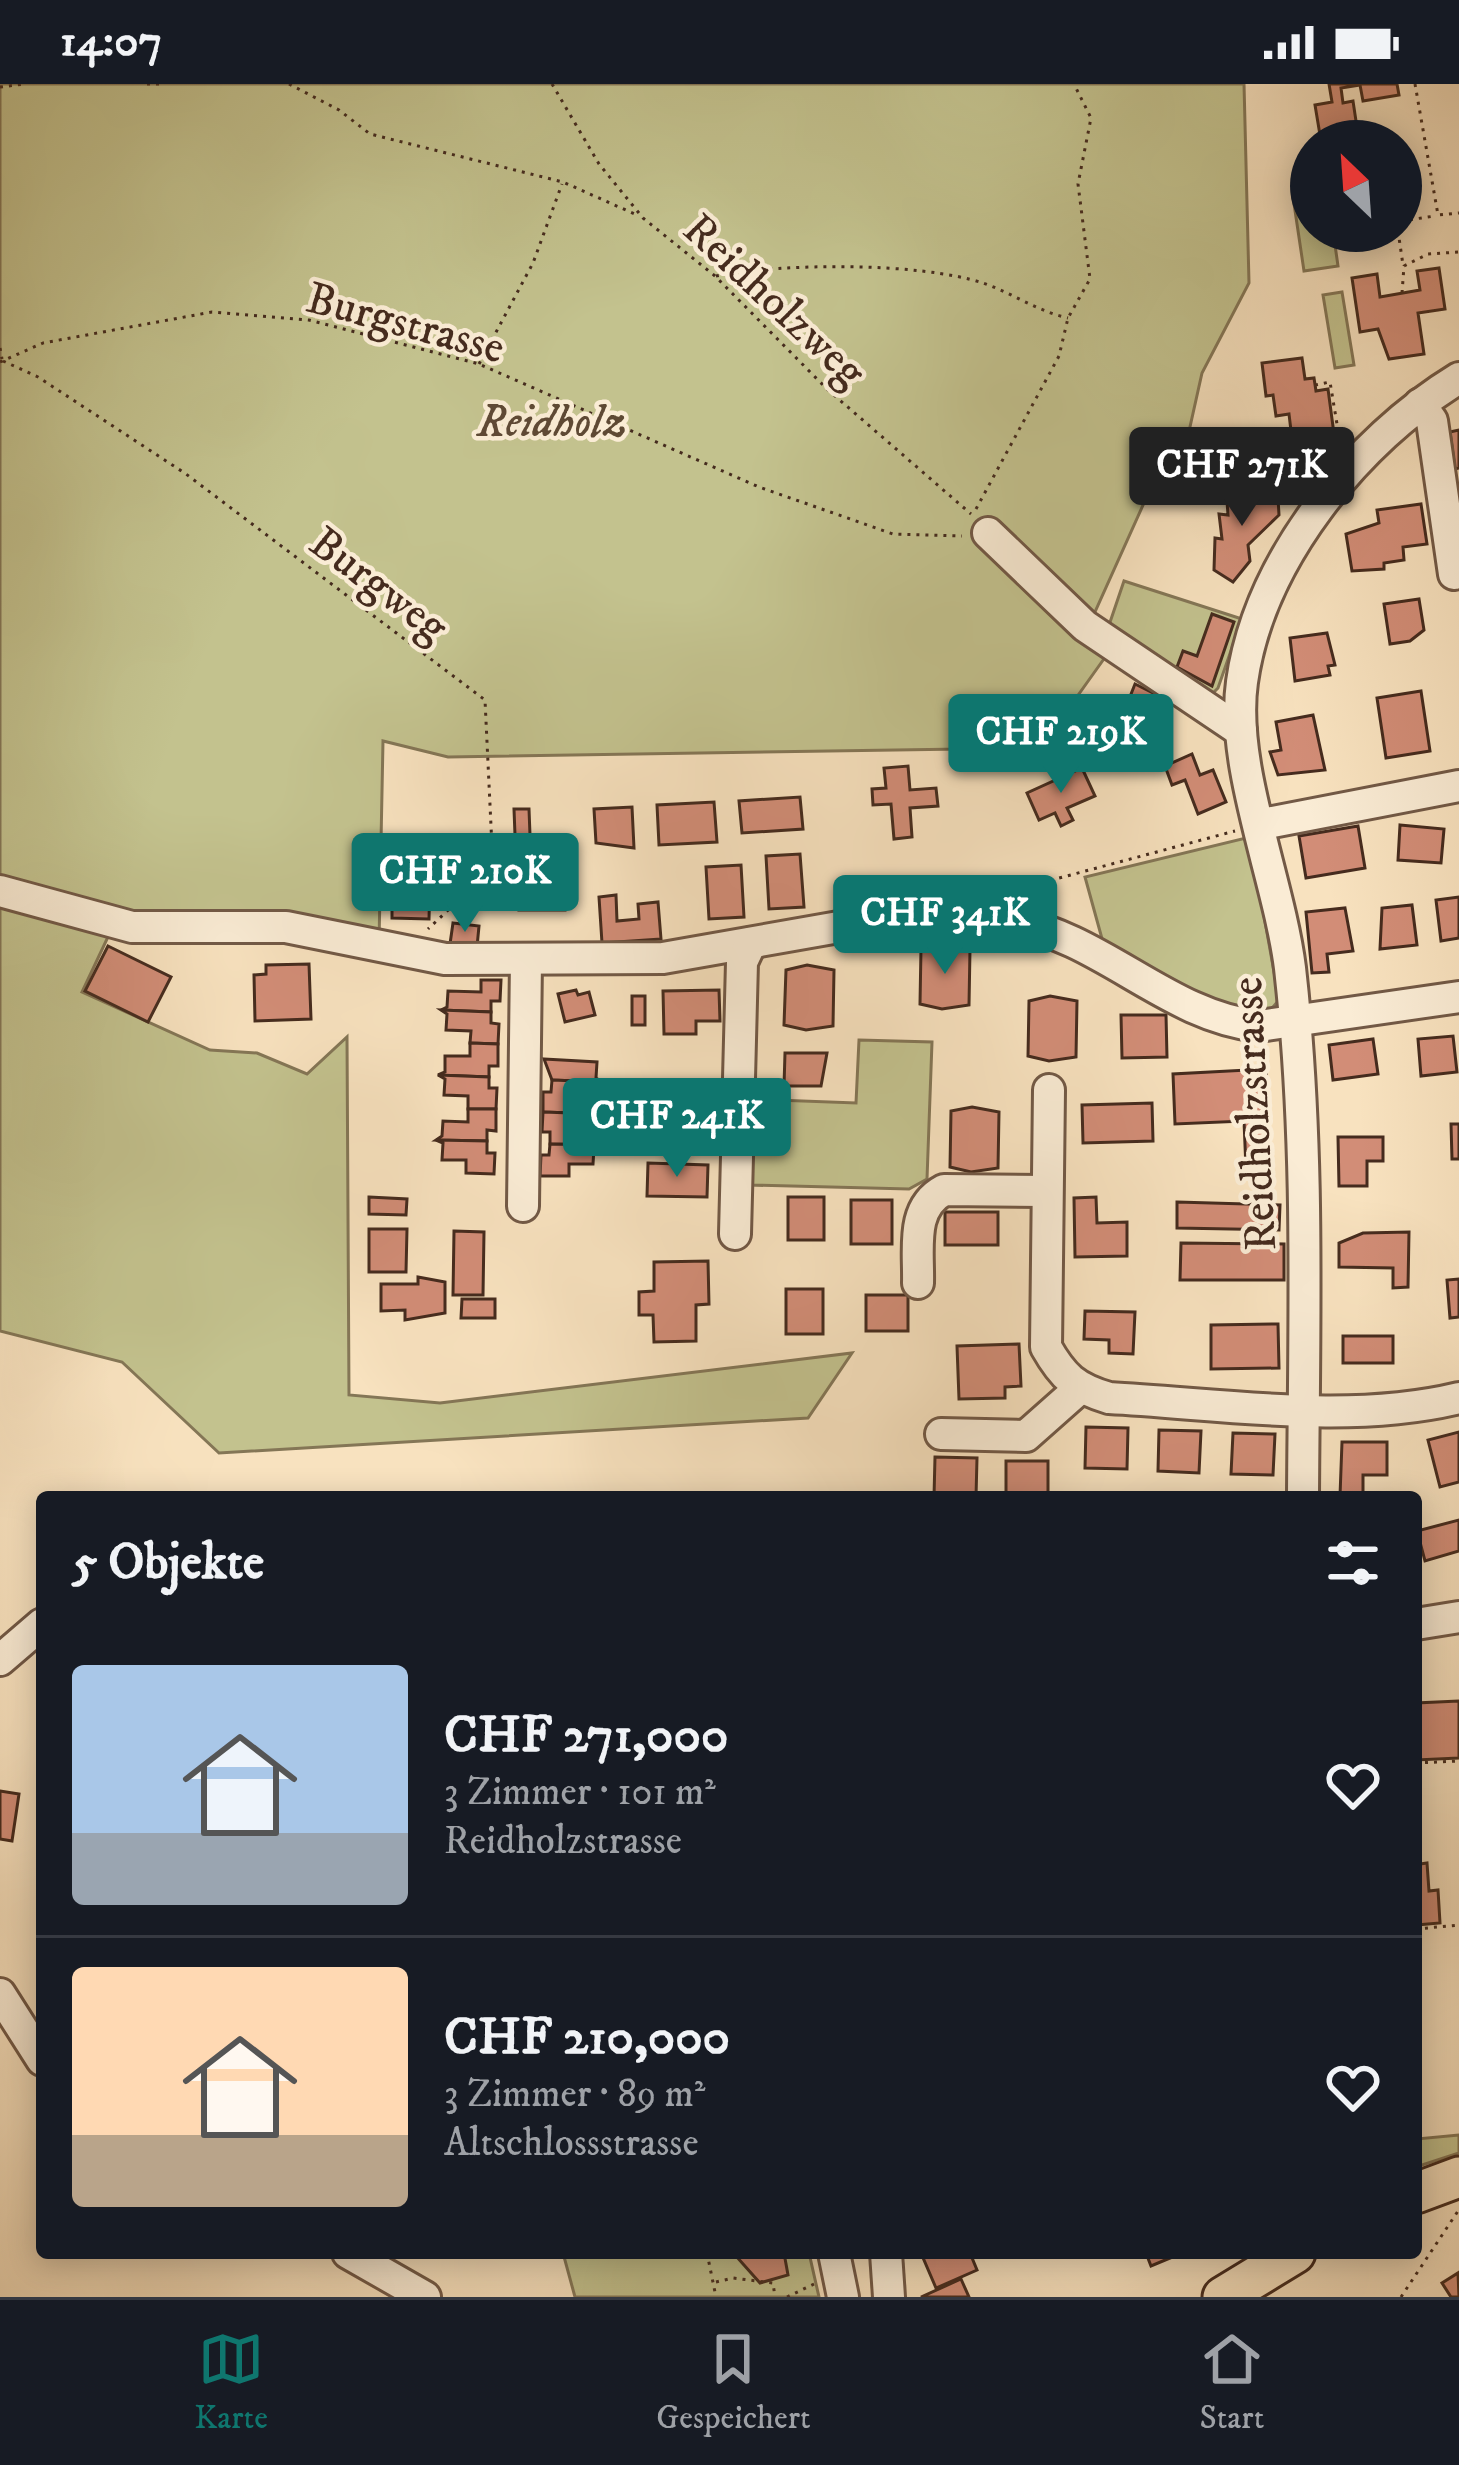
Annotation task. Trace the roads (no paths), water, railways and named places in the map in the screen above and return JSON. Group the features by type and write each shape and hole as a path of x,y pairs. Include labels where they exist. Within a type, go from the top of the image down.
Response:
{"main road":[{"path":"1422,2191 1459,2177"},
{"path":"1223,2297 1280,2259"},
{"path":"1251,2297 1283,2259"}],"street":[{"name":"Reidholzstrasse","path":"1303,1491 1305,1153 1295,1017 1282,918 1241,730 1242,682 1264,611 1298,543 1353,467 1420,404 1459,378"},
{"path":"1420,404 1432,421 1454,574"},
{"path":"980,524 1085,626 1241,730"},
{"path":"1262,824 1459,786"},
{"path":"0,891 132,927 286,927 446,959 663,958 947,908 994,913 1072,942 1226,1023 1259,1026 1295,1017 1459,997"},
{"path":"735,1234 742,962 751,944"},
{"path":"523,1206 526,960"},
{"path":"1048,1090 1043,1191 1046,1347 1063,1376 1078,1389 1109,1398 1304,1408 1401,1408 1459,1398"},
{"path":"918,1283 921,1209 931,1196 944,1190 1043,1191"},
{"path":"941,1434 1025,1436 1078,1389"},
{"path":"1422,1623 1459,1618"},
{"path":"0,1660 36,1629"},
{"path":"0,1994 36,2051"},
{"path":"358,2259 425,2297"},
{"path":"886,2259 889,2297"}],"park label":[{"name":"Reidholz","path":"552,420"}]}
